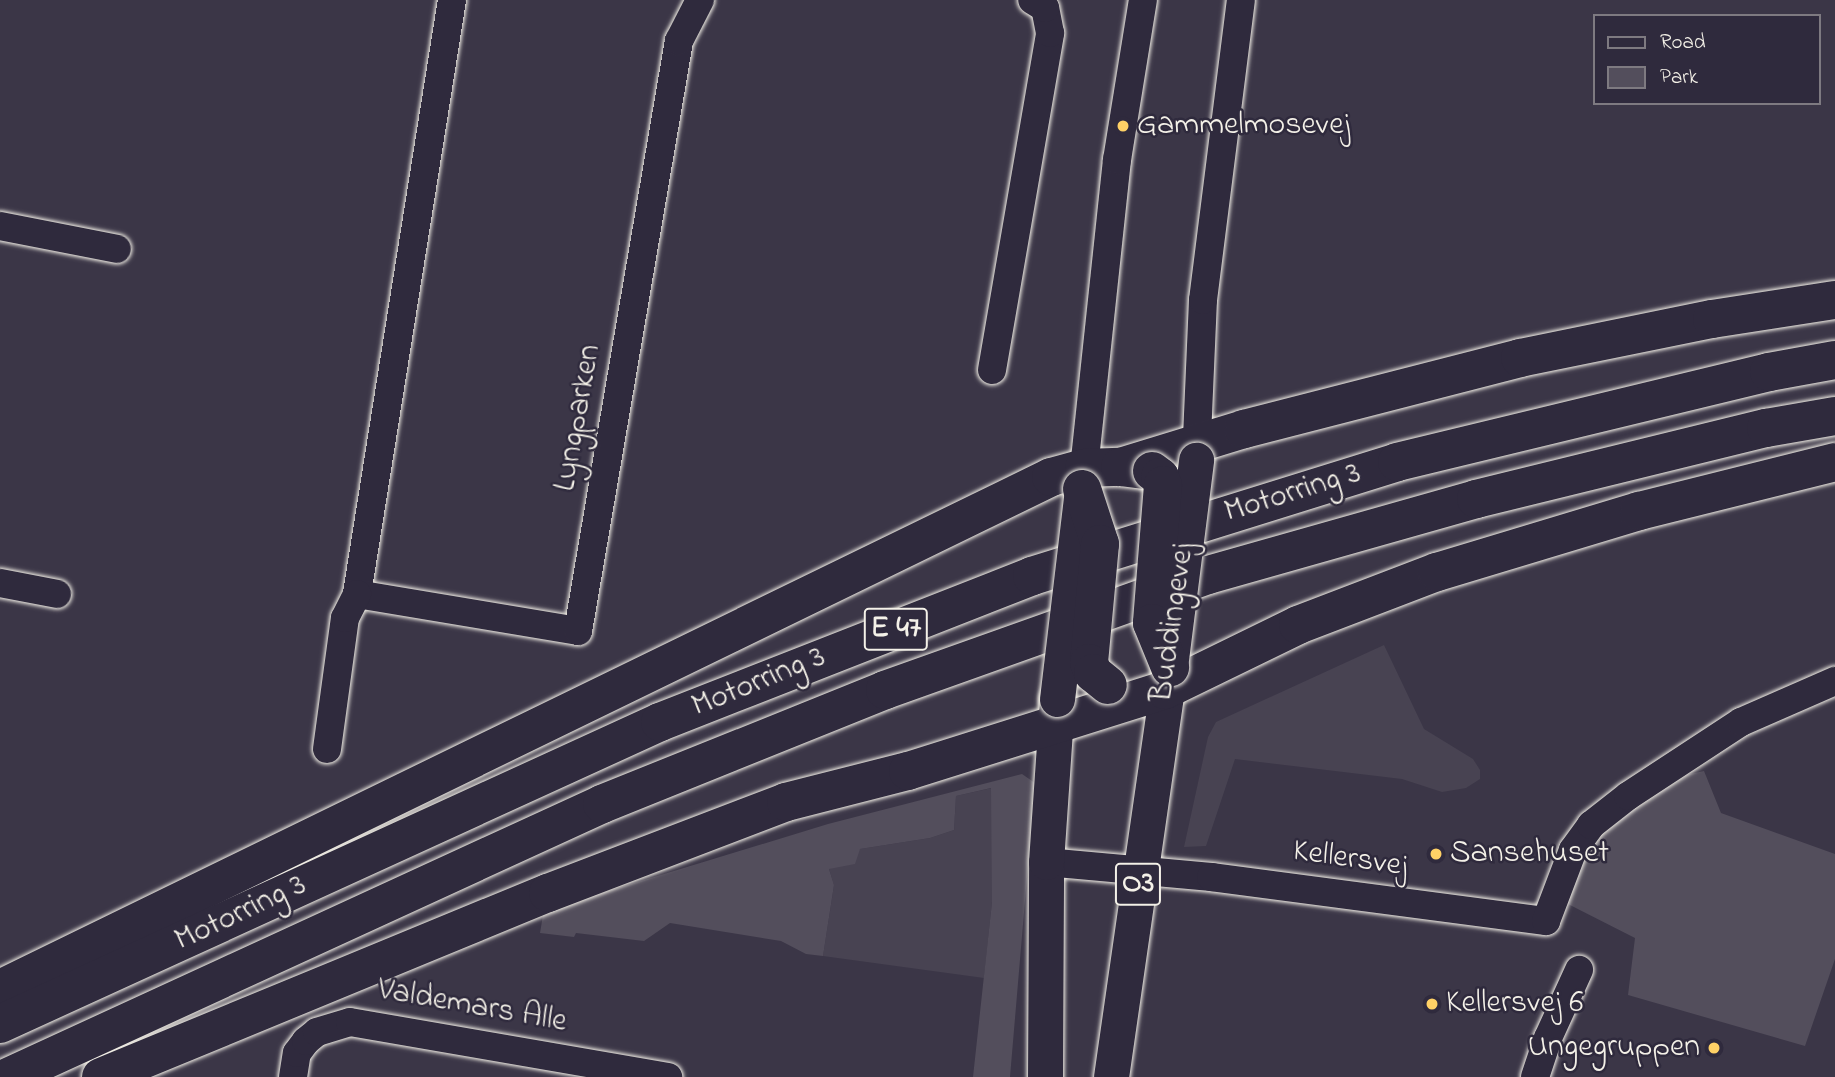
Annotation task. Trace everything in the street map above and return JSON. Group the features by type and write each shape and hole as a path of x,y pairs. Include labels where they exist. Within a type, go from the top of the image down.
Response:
{"highway":[{"path":"1109,474 1197,452 1520,358 1713,319 1835,300"},
{"name":"Motorring 3","path":"0,1024 660,722 1032,576 1397,462 1769,372 1835,360"},
{"name":"Motorring 3","path":"8,1077 602,804 885,690 1208,575 1476,499 1766,428 1835,416"},
{"path":"101,1077 548,893 786,802 908,771 1057,712 1168,679 1298,625 1437,572 1639,510 1835,462"},
{"path":"1109,474 1089,663 1093,673 1108,685 1124,689 1168,679"},
{"path":"0,989 1051,477 1109,474 1160,477 1163,485 1152,623 1168,679"}],"main road":[{"name":"Buddingevej","path":"1111,1077 1168,679 1197,452"},
{"path":"1045,1077 1046,862 1057,712 1109,474"}],"street":[{"path":"327,749 345,618 357,594 452,0"},
{"name":"Lyngparken","path":"357,594 578,631 679,41 700,0"},
{"path":"992,370 1050,33 1045,8 1032,0"},
{"path":"1109,474 1115,174 1143,0"},
{"name":"Buddingevej","path":"1197,452 1203,300 1241,0"},
{"path":"0,226 117,249"},
{"path":"0,583 57,594"},
{"name":"Kellersvej","path":"1046,862 1140,870 1546,921 1573,850 1591,825 1628,796 1741,722 1835,681"},
{"path":"1535,1077 1548,1038 1579,970"},
{"name":"Valdemars Alle","path":"293,1077 298,1053 306,1041 317,1032 350,1022 668,1077"}],"shaded area":[{"path":"1384,645 1424,729 1473,759 1480,770 1480,779 1466,788 1442,792 1402,779 1235,759 1206,846 1184,847 1208,737 1216,722"},
{"path":"992,788 992,902 984,978 823,956 834,885 829,869 860,849 930,838 954,830 956,796"}],"green space":[{"path":"1704,771 1721,813 1835,854 1835,959 1805,1046 1628,995 1635,938 1564,902 1593,837 1681,776"},
{"path":"1022,774 1035,783 1010,1077 973,1077 992,902 991,788 956,796 954,830 930,838 860,849 855,864 829,869 834,885 823,956 806,954 781,941 670,923 644,941 576,933 574,937 540,933 543,915 592,896 828,824"}],"place":[{"name":"Gammelmosevej","path":"1123,126"},
{"name":"Sansehuset","path":"1436,854"},
{"name":"Kellersvej 6","path":"1432,1004"},
{"name":"Ungegruppen","path":"1714,1048"}]}
